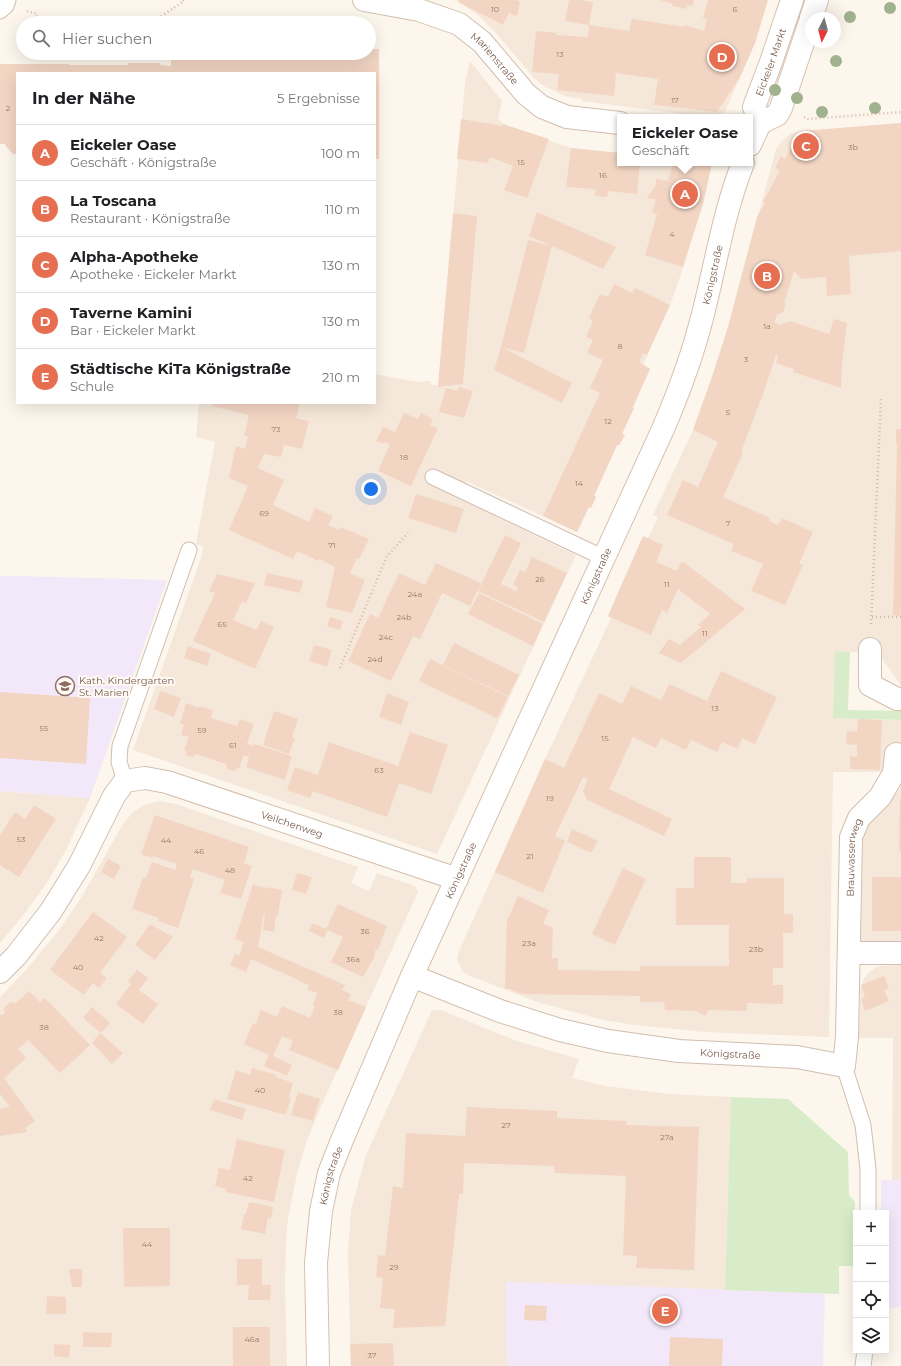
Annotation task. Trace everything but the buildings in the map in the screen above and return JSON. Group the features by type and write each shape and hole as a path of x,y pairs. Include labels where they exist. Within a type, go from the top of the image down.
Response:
{"street":[{"name":"Marienstraße","path":"364,0 419,10 459,24 482,42 526,94 542,107 567,117 617,123"},
{"name":"Eickeler Markt","path":"760,123 754,107 792,0"},
{"path":"813,12 817,0"},
{"path":"753,138 760,123 777,115 781,108 805,37"},
{"name":"Königstraße","path":"318,1366 316,1263 321,1211 329,1173 412,976 663,430 685,375 703,316 724,222 734,184 741,166"},
{"path":"870,649 870,685 897,699 901,699"},
{"name":"Brauwasserweg","path":"844,1066 847,1038 851,838 859,818 880,797 894,773 896,754 901,754"},
{"name":"Veilchenweg","path":"125,781 145,778 167,782 457,879"},
{"path":"0,972 16,956 51,911 79,866 114,796 125,781"},
{"path":"849,954 901,953"},
{"name":"Königstraße","path":"412,976 500,1011 560,1030 608,1041 679,1051 797,1057 844,1066"}],"lane":[{"path":"0,11 6,6 8,0"},
{"path":"433,477 604,558"},
{"path":"125,781 119,762 120,746 189,550"},
{"path":"844,1066 863,1125 868,1168 868,1210"},
{"path":"863,1366 865,1354"}],"path":[{"path":"161,16 184,1 182,0"},
{"path":"801,116 808,119 901,112"},
{"path":"870,649 881,399"},
{"path":"340,668 387,556 408,533"},
{"path":"871,617 901,617"}],"shaded area":[{"path":"456,0 768,0 755,43 725,112 721,114 682,114 582,101 582,99 568,97 545,87 535,79 495,32 478,15"},
{"path":"470,61 502,101 498,119 503,124 571,148 617,153 617,166 711,166 703,204 679,280 670,305 643,365 650,369 622,434 625,435 619,445 617,445 594,496 596,497 591,508 588,507 577,532 466,481 478,505 496,517 576,555 437,854 133,750 201,558 203,546 196,544 215,442 196,437 199,404 376,404 376,374 417,382 430,381 431,385 438,385 465,83"},
{"path":"901,123 901,686 879,653 835,651 833,718 901,720 901,772 833,772 829,1037 705,1032 635,1025 603,1020 537,1002 468,975 463,972 458,962 457,958 459,951 545,759 611,618 608,616 624,578 648,538 658,517 653,515 693,430 728,327 776,149 790,134 796,132"},
{"name":"Kath. Kindergarten St. Marien","path":"0,576 167,580 90,798 0,791"},
{"path":"901,787 901,941 861,941 863,835 869,824 887,806"},
{"path":"0,791 90,798 65,852 48,881 25,913 0,943"},
{"path":"160,801 176,804 358,867 351,883 369,891 377,873 415,886 418,892 323,1102 307,1140 297,1174 288,1219 286,1240 285,1285 287,1366 0,1366 0,997 27,969 59,930 81,898 123,824 133,812 146,804"},
{"path":"901,965 901,1180 892,1180 893,1038 859,1038 860,989 866,975 875,968 880,966"},
{"path":"432,1010 441,1010 517,1041 579,1059 572,1078 606,1086 669,1094 731,1097 725,1290 506,1282 508,1366 351,1366 348,1253 351,1210 366,1155"},
{"path":"881,1180 901,1180 901,1307 889,1307 889,1210 881,1210"},
{"path":"506,1282 825,1293 823,1366 508,1366"}],"green space":[{"path":"835,651 850,652 848,710 901,711 901,720 833,718"},
{"path":"731,1097 788,1099 848,1152 849,1195 855,1202 855,1210 853,1210 853,1266 839,1266 839,1294 725,1290"}],"place":[{"name":"Taverne Kamini","path":"722,57"},
{"name":"Alpha-Apotheke","path":"806,146"},
{"name":"Eickeler Oase","path":"685,194"},
{"name":"La Toscana","path":"767,276"},
{"name":"Kath. Kindergarten St. Marien","path":"65,686"},
{"name":"Städtische KiTa Königstraße","path":"665,1311"}]}
